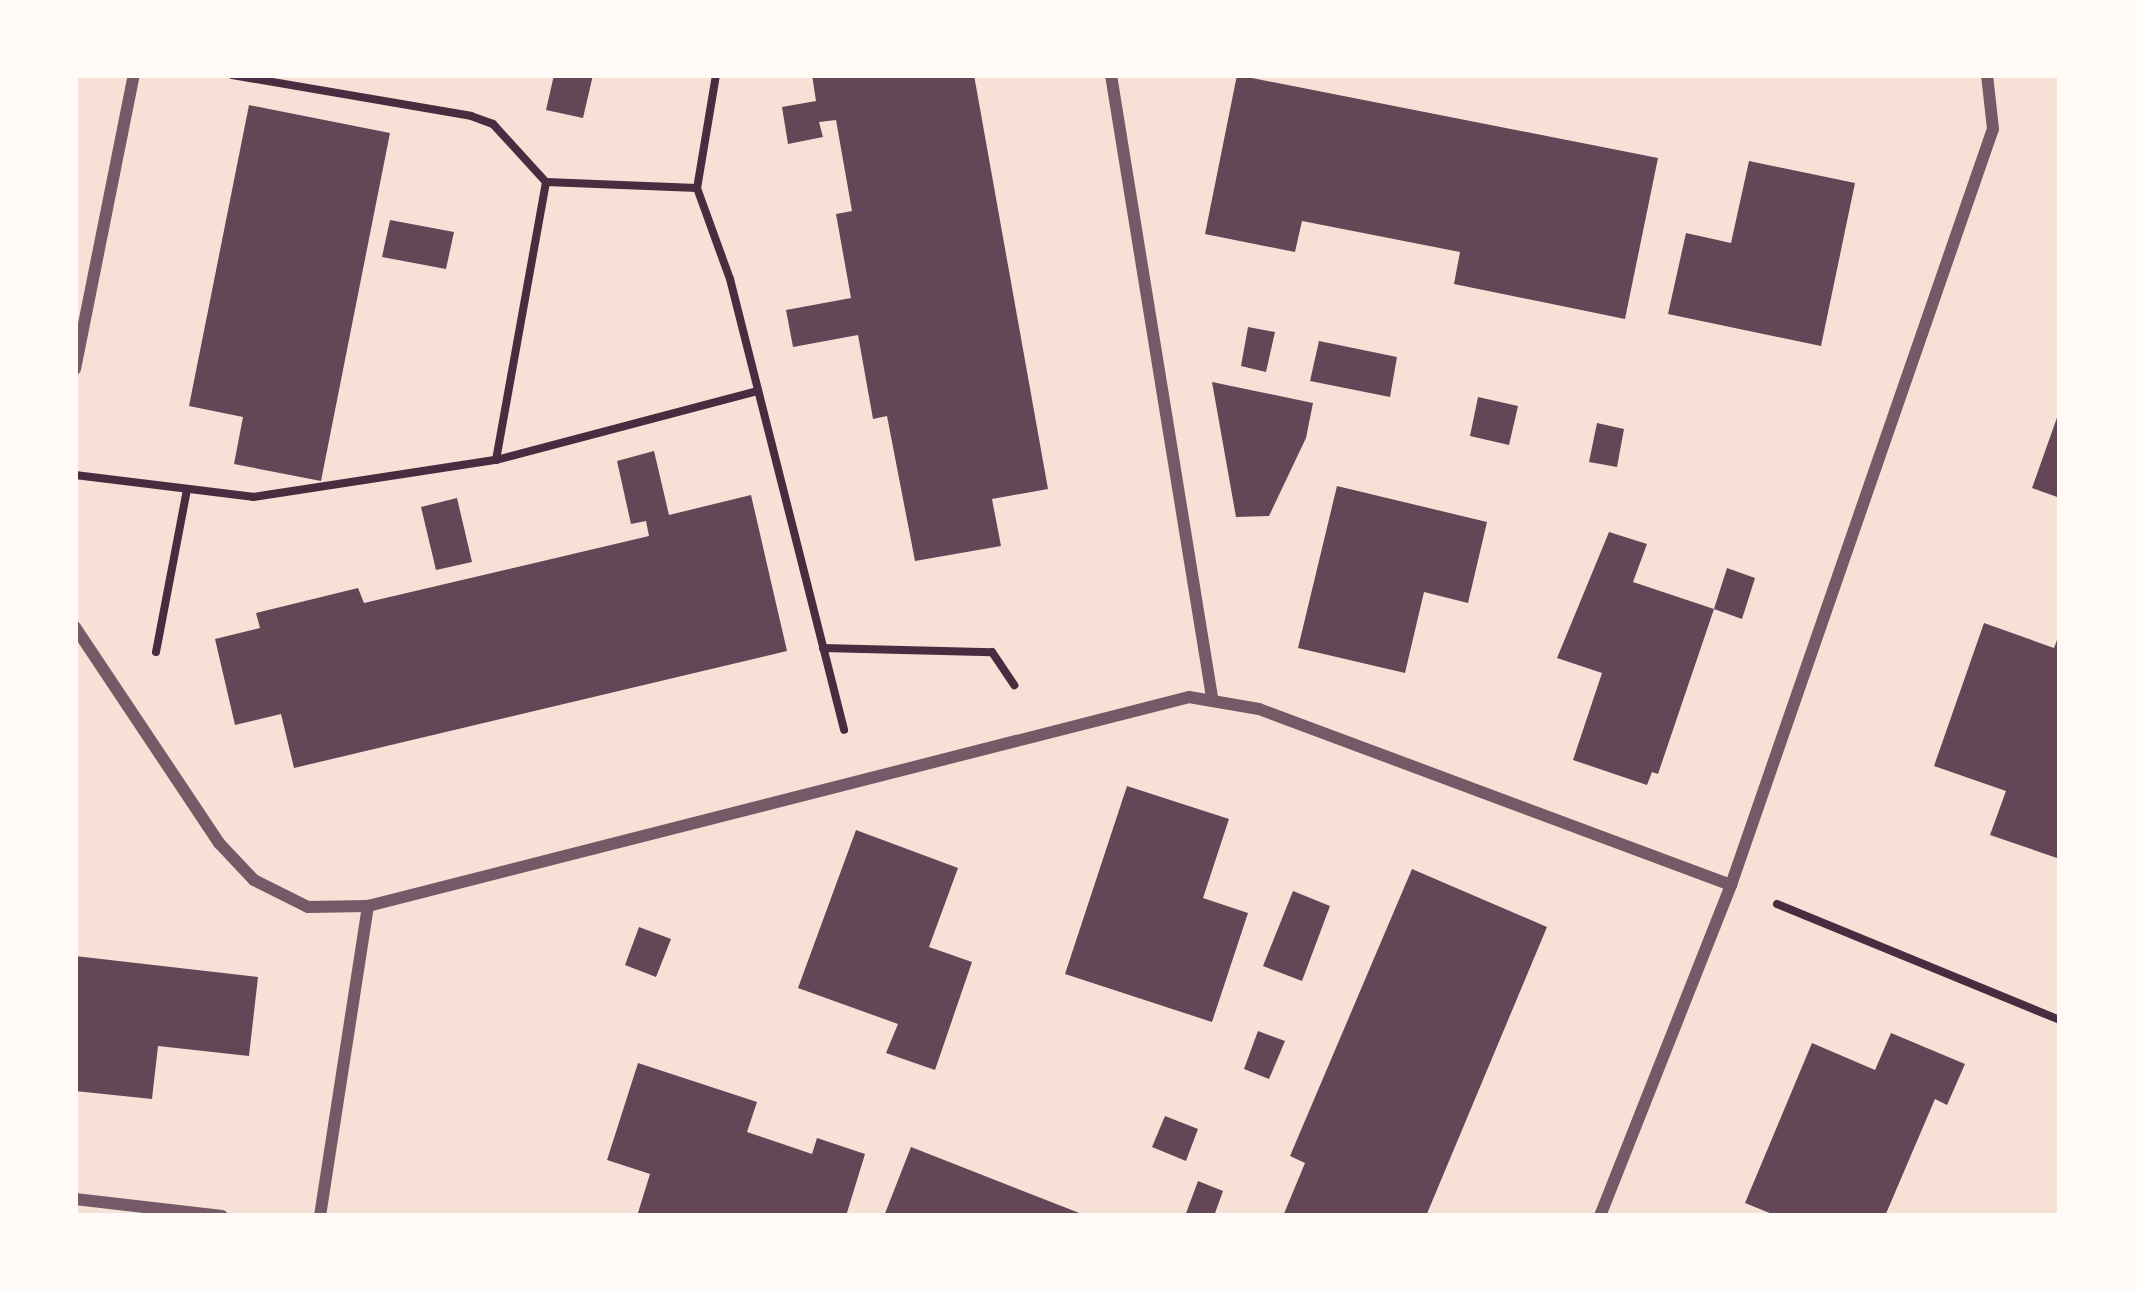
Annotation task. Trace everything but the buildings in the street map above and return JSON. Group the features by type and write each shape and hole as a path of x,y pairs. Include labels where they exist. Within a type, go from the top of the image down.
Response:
{"street":[{"path":"75,369 134,75"},
{"path":"1112,75 1212,698"},
{"path":"1600,1216 1731,885 1994,129 1988,75"},
{"path":"75,627 219,843 254,880 308,907 368,906 1160,700 1212,698 1731,885"},
{"path":"320,1216 368,906"},
{"path":"75,1199 221,1216"}],"path":[{"path":"232,75 471,116 493,124 546,182 697,188"},
{"path":"716,75 697,188 758,391 857,781"},
{"path":"496,460 546,182"},
{"path":"75,475 186,494 323,491 496,460 758,391"},
{"path":"120,697 150,681 186,494"},
{"path":"823,648 992,652 1044,730"},
{"path":"1731,885 2060,1020"}]}
